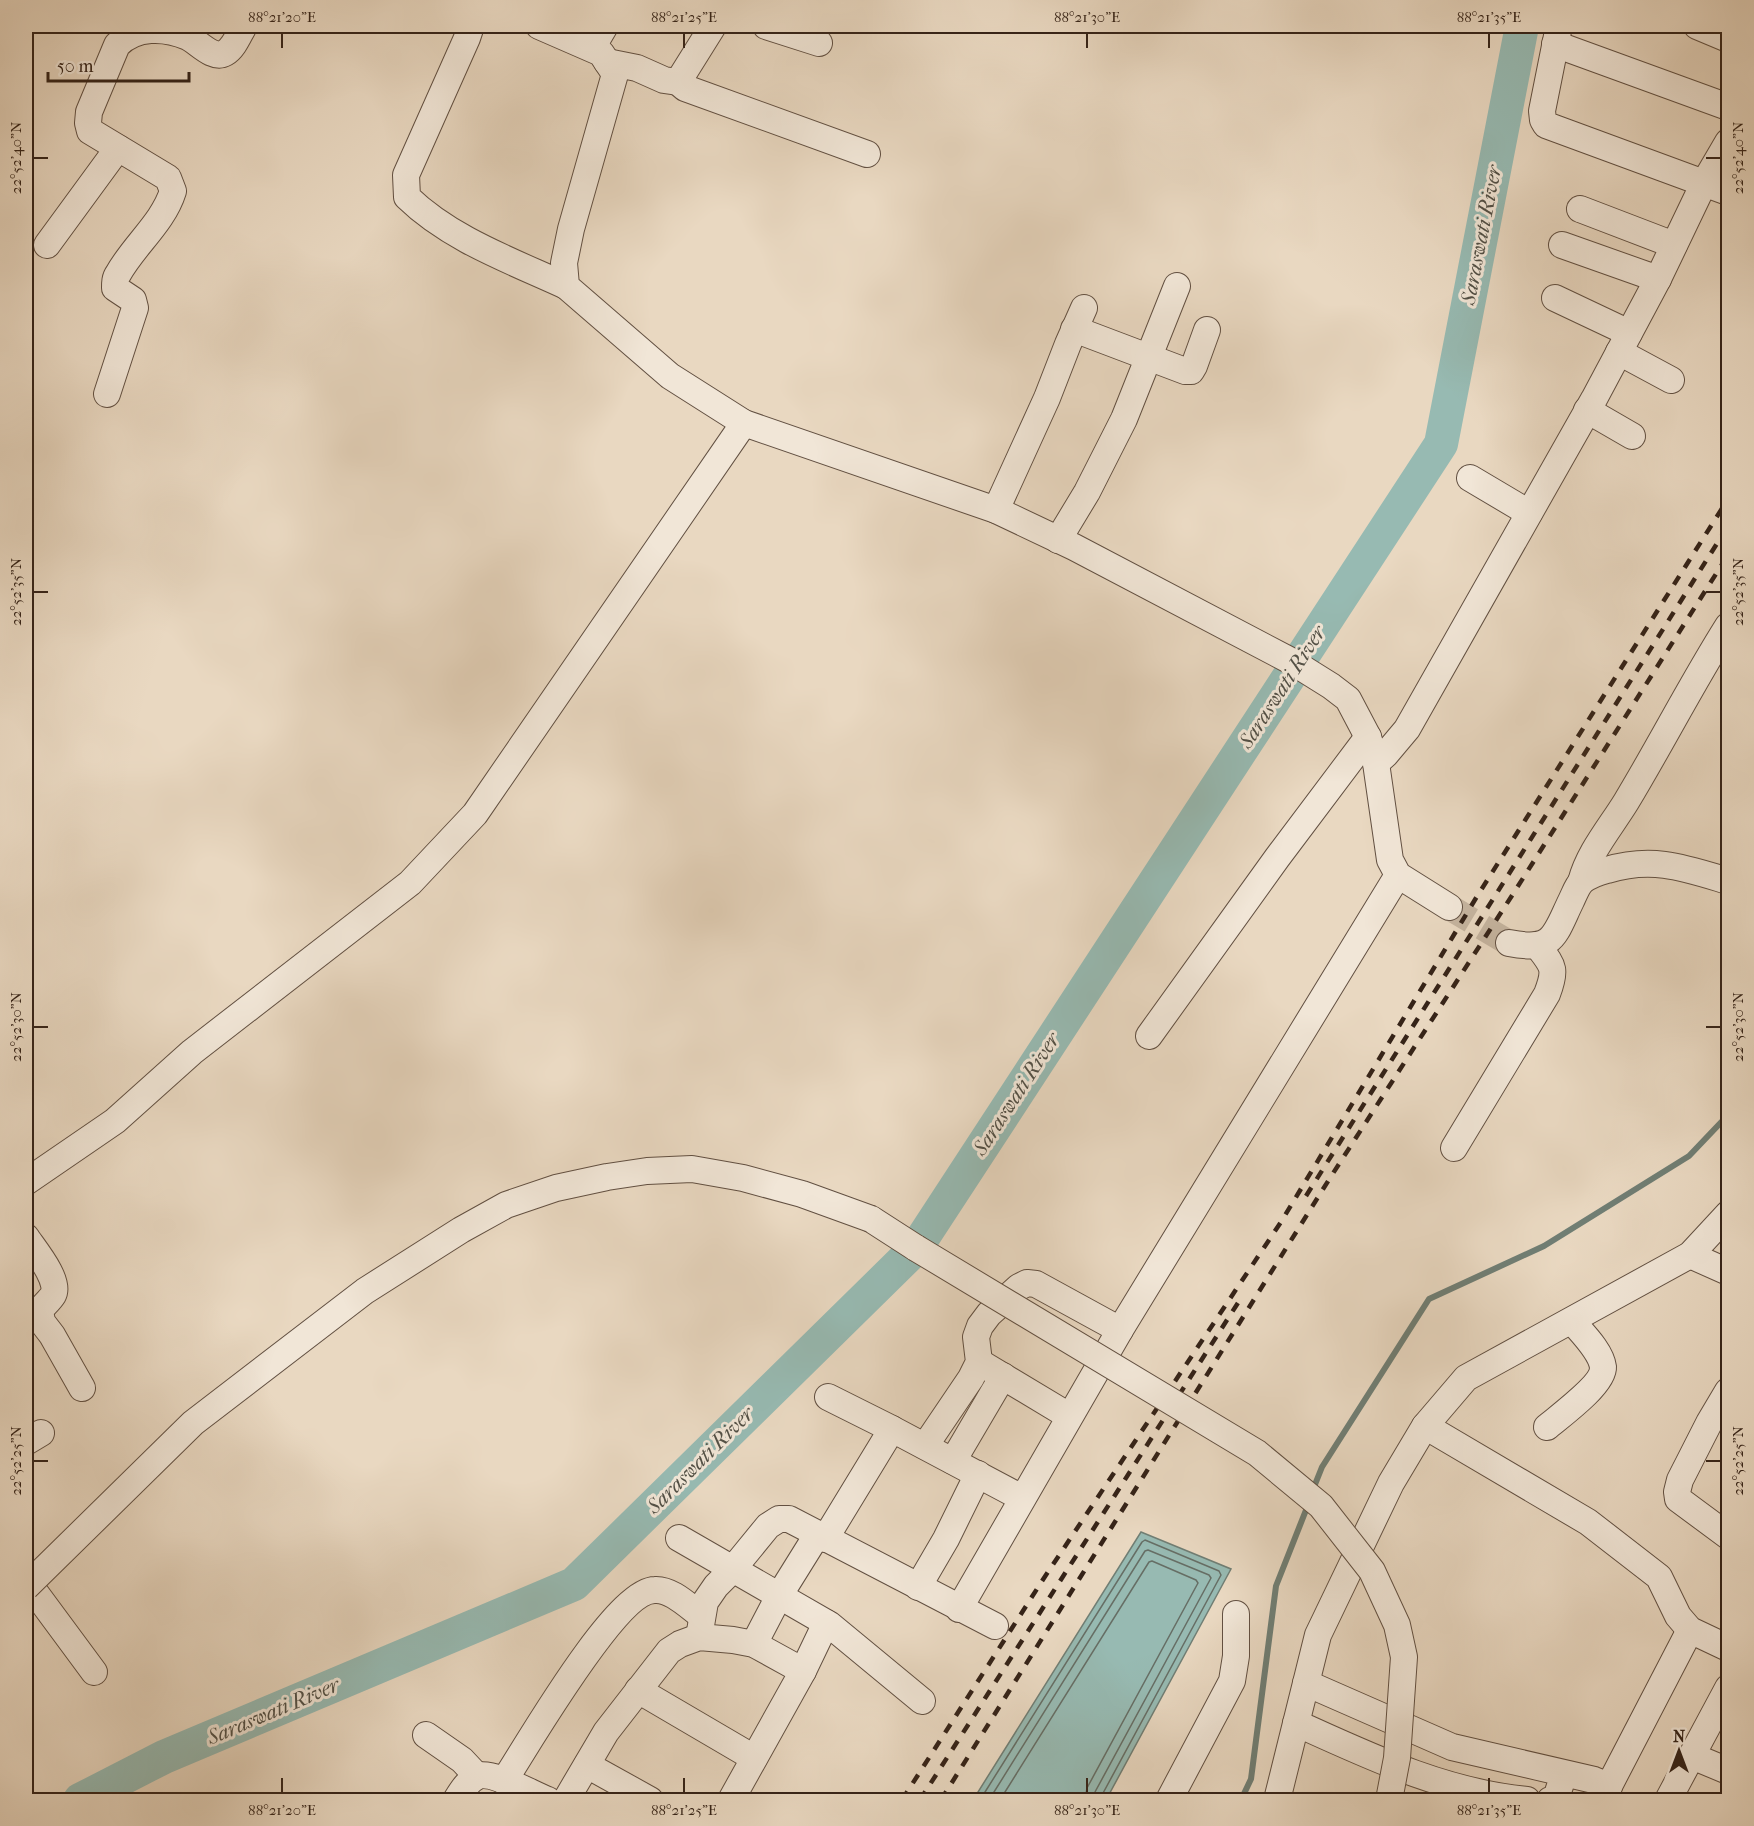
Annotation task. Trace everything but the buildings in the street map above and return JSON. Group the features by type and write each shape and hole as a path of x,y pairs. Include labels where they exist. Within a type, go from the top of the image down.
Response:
{"street":[{"path":"107,394 135,308 133,300 115,288 117,275 143,242 170,200 173,191 168,178 90,131 89,112 117,45 124,37 149,29 189,38 218,55 224,54 230,48 244,26"},
{"path":"471,26 406,175 407,197 420,210 463,237 566,286 670,376 744,423 996,510 1291,661 1331,686 1348,699 1368,737 1376,763 1390,860 1398,875 1449,907"},
{"path":"539,26 600,55 673,82 678,81"},
{"path":"566,286 564,263 570,229 615,74 600,55 604,26"},
{"path":"678,81 713,26"},
{"path":"766,26 819,43"},
{"path":"1697,26 1728,39"},
{"path":"1728,107 1557,35 1542,111 1546,125 1728,192"},
{"path":"678,81 685,88 867,154"},
{"path":"1376,763 1407,729 1624,343 1704,183 1728,142"},
{"path":"47,245 118,148"},
{"path":"1580,209 1674,245"},
{"path":"1562,245 1658,279"},
{"path":"1058,540 1087,492 1124,418 1177,286"},
{"path":"1555,298 1624,343 1671,380"},
{"path":"996,510 1047,398 1079,318 1150,357 1185,371 1191,371 1200,354 1207,330"},
{"path":"1587,410 1632,436"},
{"path":"26,1182 115,1121 192,1052 410,884 475,814 744,423"},
{"path":"1470,478 1529,513"},
{"path":"1509,943 1528,947 1547,943 1555,935 1581,882 1585,866 1627,801 1728,626"},
{"path":"1149,1036 1277,858 1368,737"},
{"path":"1581,882 1599,872 1628,864 1652,862 1685,868 1728,881"},
{"path":"959,1609 1120,1330 1398,875"},
{"path":"1454,1148 1547,994 1554,976 1554,967 1537,945"},
{"path":"26,1587 193,1424 364,1291 461,1230 506,1205 556,1188 607,1177 692,1169 743,1178 802,1194 871,1219 1257,1453 1321,1506 1372,1571 1396,1625 1404,1657 1396,1758 1389,1800"},
{"path":"1277,1800 1318,1635 1391,1484 1425,1426 1466,1378 1690,1255 1728,1214"},
{"path":"26,1237 54,1284 54,1294 40,1310 42,1322 52,1335 82,1388"},
{"path":"1690,1255 1728,1272"},
{"path":"925,1446 971,1378 979,1362 976,1337 980,1326 997,1306 1019,1287 1027,1283 1036,1284 1120,1330"},
{"path":"1547,1427 1588,1391 1601,1376 1603,1368 1599,1356 1572,1321"},
{"path":"979,1362 1069,1416"},
{"path":"953,1461 1003,1376"},
{"path":"1728,1391 1680,1480 1677,1492 1678,1499 1728,1536"},
{"path":"828,1397 1022,1498"},
{"path":"1425,1426 1562,1504 1627,1551 1659,1577 1678,1616 1690,1630 1728,1648"},
{"path":"754,1644 779,1596 892,1429"},
{"path":"918,1587 946,1539 978,1474"},
{"path":"566,1800 606,1732 638,1690 669,1651 701,1627 705,1602 716,1586 768,1526 779,1520 789,1520 995,1626"},
{"path":"680,1538 826,1623 922,1701"},
{"path":"26,1580 94,1672"},
{"path":"504,1781 586,1654 622,1609 642,1593 654,1590 666,1591 701,1627 754,1644 803,1671"},
{"path":"1169,1800 1232,1681 1236,1656 1236,1614"},
{"path":"731,1800 803,1671 826,1623"},
{"path":"1306,1683 1452,1747 1594,1780 1608,1793 1690,1630"},
{"path":"1668,1800 1728,1688"},
{"path":"638,1690 754,1758"},
{"path":"1296,1723 1419,1776 1492,1797 1527,1800"},
{"path":"426,1735 462,1760 477,1776"},
{"path":"1692,1756 1728,1770"},
{"path":"587,1765 650,1800"},
{"path":"1550,1800 1556,1798 1564,1774"},
{"path":"456,1800 464,1787 477,1776 490,1775 548,1800"}],"water":[{"path":"1141,1532 1231,1569 1106,1800 973,1800"}],"waterway":[{"name":"Saraswati River","path":"80,1800 164,1757 574,1584 916,1248 1441,444 1522,26"},
{"path":"1312,1492 1322,1467 1429,1299 1544,1246 1689,1156 1728,1115"},
{"path":"1241,1800 1251,1779 1276,1586 1308,1505"}],"tunnel":[{"path":"1449,907 1509,943"}],"railway":[{"path":"902,1800 1044,1578 1281,1222 1476,898 1728,499"},
{"path":"1306,1196 1728,526"},
{"path":"941,1800 1330,1178 1728,555"},
{"path":"920,1800 1243,1295"}]}
